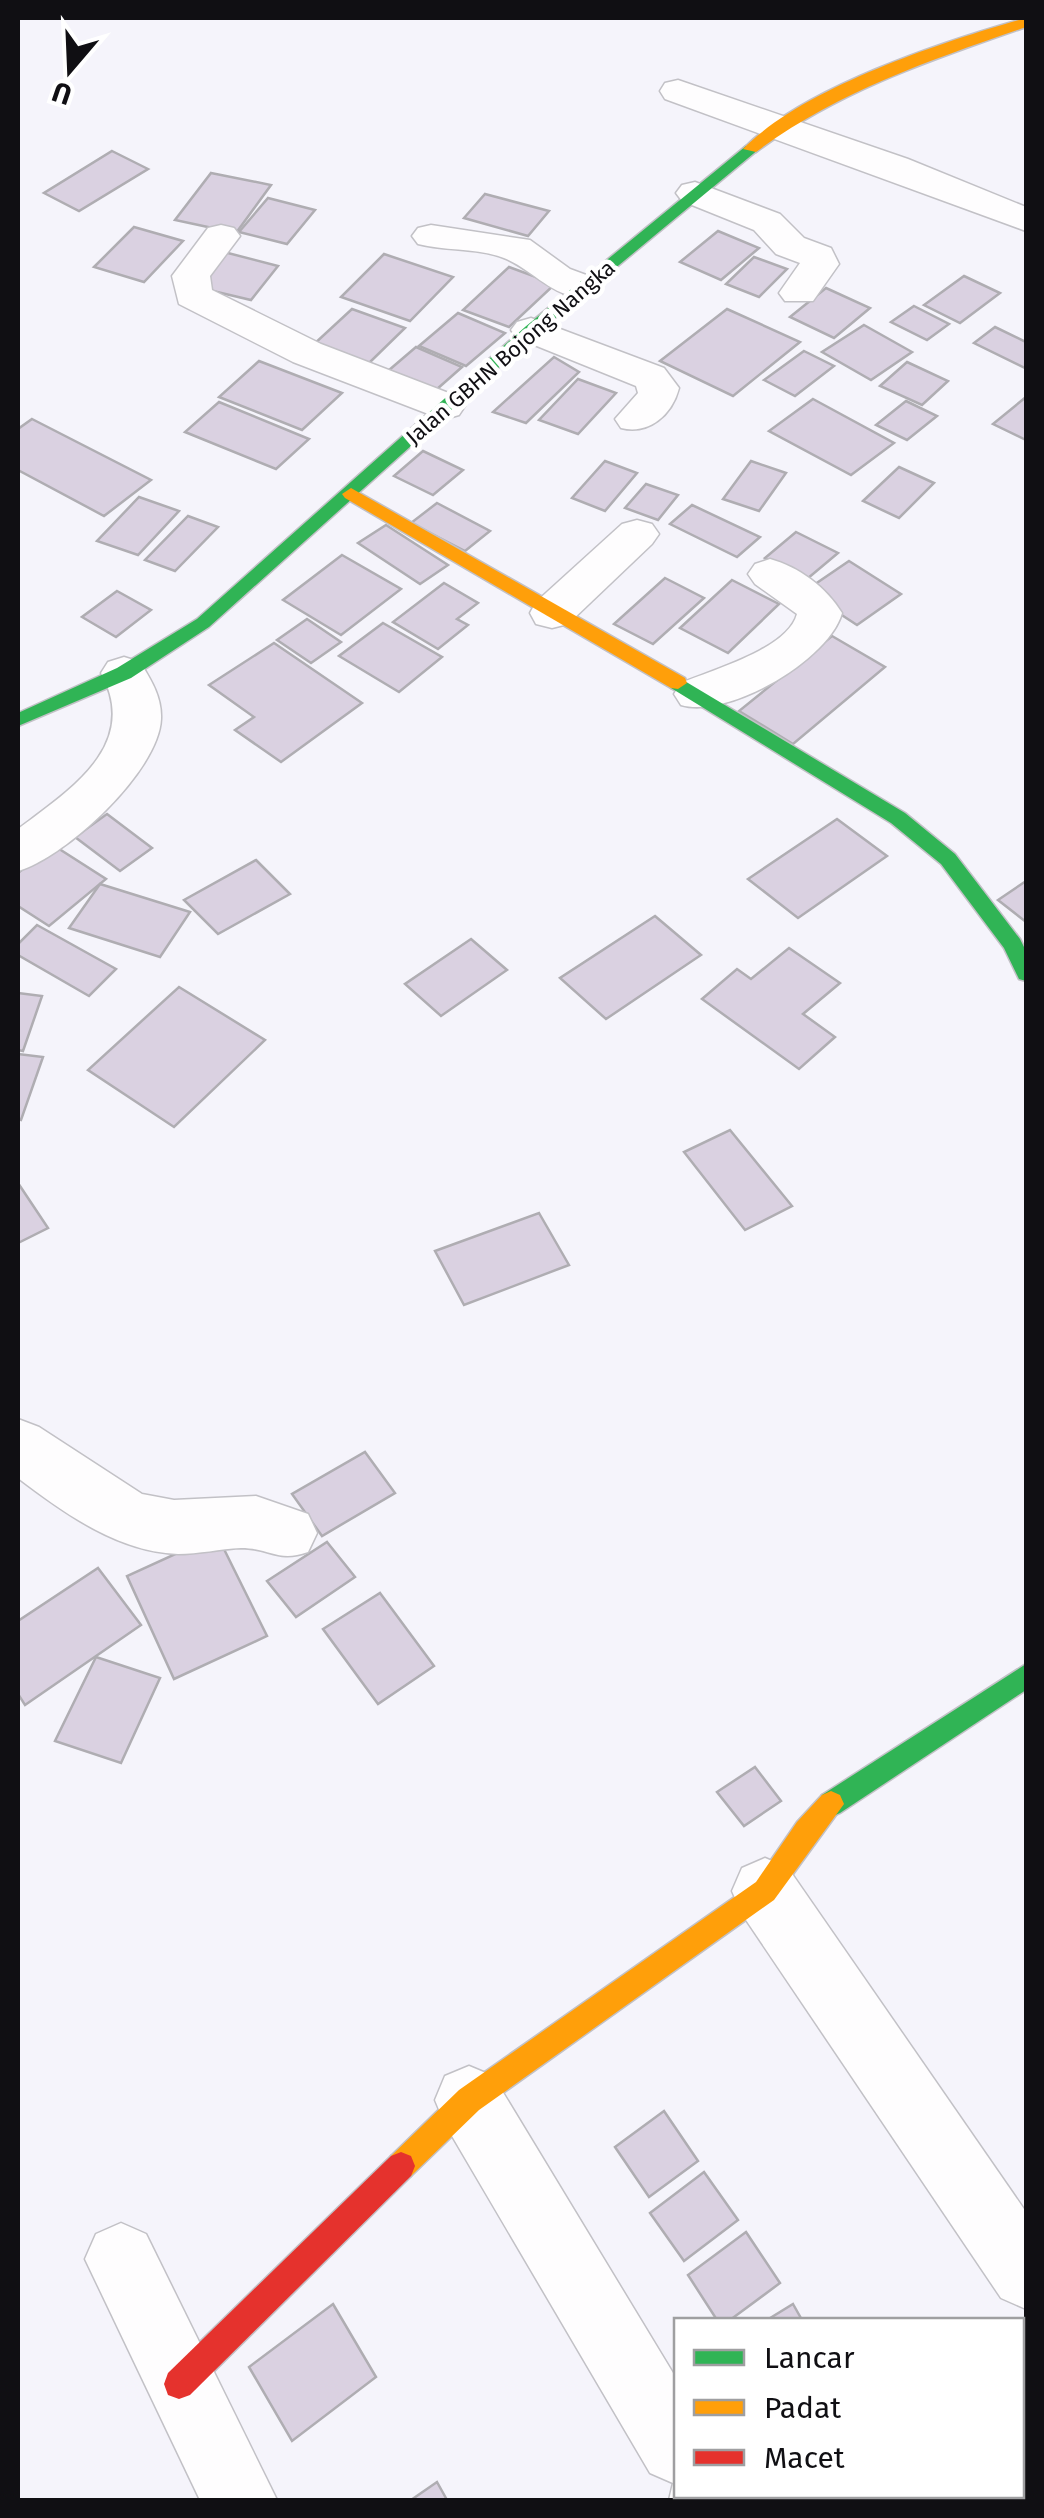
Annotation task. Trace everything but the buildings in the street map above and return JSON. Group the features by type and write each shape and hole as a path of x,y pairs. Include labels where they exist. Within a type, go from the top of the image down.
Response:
{"street":[{"name":"Jalan GBHN Bojong Nangka","path":"18,720 124,673 203,623 530,330 777,128 870,78 1026,22"},
{"path":"678,92 911,172 1026,220"},
{"path":"695,193 767,222 790,246 818,256 820,264 799,292"},
{"path":"220,236 191,276 188,284 193,296 307,353 445,406"},
{"path":"431,236 516,248 556,277 583,287"},
{"path":"530,330 650,377 659,388 657,396 636,419"},
{"path":"351,494 698,694 928,842 978,896 1012,944 1026,973"},
{"path":"552,613 637,534"},
{"path":"698,694 798,647 815,631 820,613 814,603 770,574"},
{"path":"18,853 95,790 116,770 130,748 139,704 124,673"},
{"path":"18,1445 130,1516 174,1527 245,1519 263,1521 286,1533"},
{"path":"180,2384 468,2100 765,1891 806,1831 832,1804 1021,1691"},
{"path":"765,1891 1026,2272"},
{"path":"468,2100 674,2445"},
{"path":"121,2258 238,2500"}],"traffic: fast":[{"path":"18,720 124,673 203,623 531,330 751,149"},
{"path":"678,683 898,818 948,859 1013,944 1026,973"},
{"path":"831,1804 1026,1676"}],"traffic: slow":[{"path":"751,149 781,126 847,89 1026,22"},
{"path":"351,494 678,683"},
{"path":"401,2166 469,2100 765,1891 806,1831 831,1804"}],"traffic: jam":[{"path":"179,2384 401,2166"}]}
